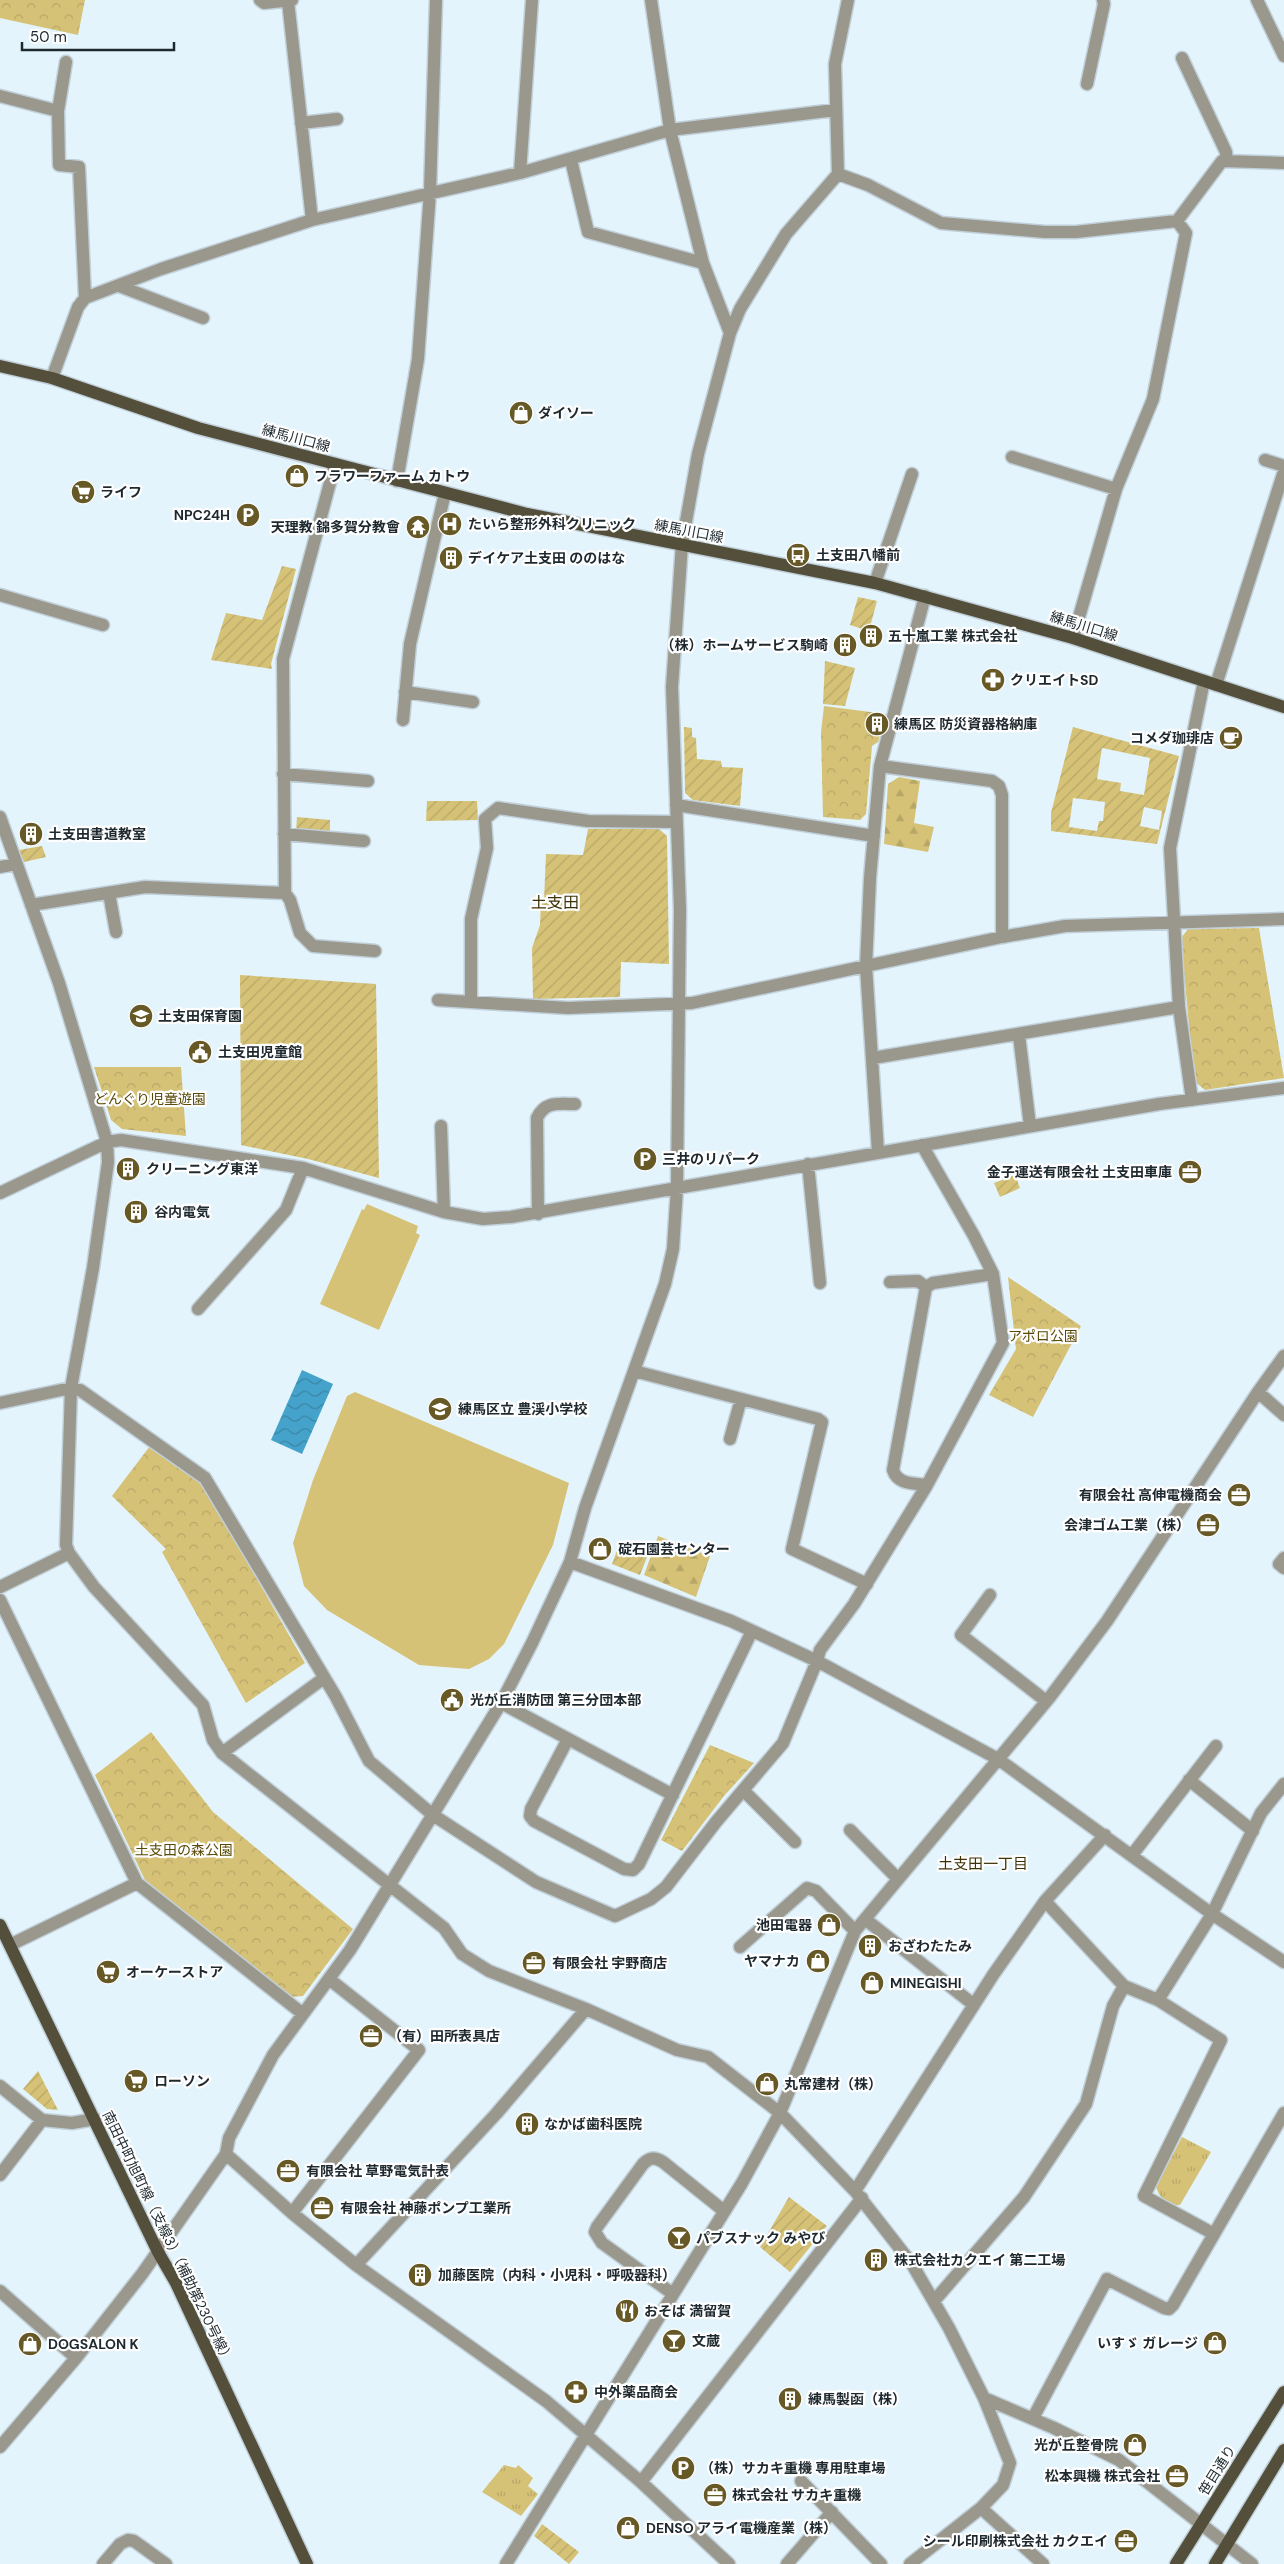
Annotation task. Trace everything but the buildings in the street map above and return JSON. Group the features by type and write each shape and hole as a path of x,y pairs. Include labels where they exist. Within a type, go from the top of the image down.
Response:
{"main road":[{"name":"練馬川口線","path":"0,366 52,378 198,428 527,514 875,583 925,596 1073,638 1284,707"},
{"name":"南田中町旭町線（支線3）（補助第230号線）","path":"0,1925 158,2252 176,2283 307,2564"},
{"name":"笹目通り","path":"1176,2564 1284,2392"},
{"path":"1215,2564 1284,2450"}],"street":[{"path":"260,0 264,3 292,0"},
{"path":"397,481 418,359 430,192 436,0"},
{"path":"520,173 532,0"},
{"path":"651,0 670,130 703,263 730,333"},
{"path":"0,2447 76,2358 158,2252 226,2154 229,2138 273,2055 328,1980 390,1886 501,1703 570,1562 585,1508 665,1284 673,1248 677,1188 680,909 672,687 682,544 698,454 730,333 740,309 786,234 838,174 834,64 848,0"},
{"path":"1087,84 1104,4 1103,0"},
{"path":"1257,0 1284,56"},
{"path":"288,1 312,220"},
{"path":"1182,58 1226,152 1227,161"},
{"path":"66,62 58,111 59,165 79,167 85,298"},
{"path":"0,96 58,111"},
{"path":"52,378 78,307 85,298 161,269 312,220 520,173 571,160 670,130 835,110"},
{"path":"301,123 337,119"},
{"path":"571,160 588,232 703,263"},
{"path":"838,174 868,185 941,223 1045,232 1076,232 1177,221 1217,165 1222,161 1284,163"},
{"path":"1073,638 1116,490 1153,399 1186,232 1177,221"},
{"path":"119,286 203,318"},
{"path":"1012,457 1116,490"},
{"path":"1265,460 1284,466"},
{"path":"335,464 283,659 285,893 290,900 300,933 313,946 375,951"},
{"path":"1192,1100 1178,1007 1170,848 1210,683 1284,471"},
{"path":"875,583 912,474"},
{"path":"403,720 410,644 445,493"},
{"path":"0,595 103,625"},
{"path":"878,1152 866,966 874,836 880,766 925,596"},
{"path":"405,692 473,702"},
{"path":"880,766 992,781 999,786 1002,795 1002,937"},
{"path":"283,774 368,781"},
{"path":"676,805 874,836"},
{"path":"472,1001 471,919 487,848 485,819 492,811 498,808 588,821 677,822"},
{"path":"0,817 59,983 107,1142 108,1162 93,1268 71,1388 66,1545 69,1554 94,1587 204,1705 214,1740 222,1752 444,1928 462,1954 489,1971 586,2009 676,2050 708,2057 780,2114 858,2194 912,2264 934,2301 984,2398 1010,2463 1004,2485 982,2508 910,2564"},
{"path":"284,834 364,841"},
{"path":"0,867 16,864"},
{"path":"31,906 145,887 285,893"},
{"path":"109,893 116,932"},
{"path":"438,1000 568,1008 679,1004 1002,937 1066,926 1284,918"},
{"path":"873,1058 1178,1007"},
{"path":"1019,1035 1030,1126"},
{"path":"0,1193 107,1142 121,1140 303,1168 444,1212 483,1219 538,1214 808,1164 1159,1104 1284,1088"},
{"path":"538,1214 537,1118 542,1108 550,1104 575,1104"},
{"path":"441,1126 444,1212"},
{"path":"0,1403 71,1388 80,1390 205,1478 324,1678 369,1761 434,1815 536,1882 615,1916 661,1893 743,1790 783,1744 820,1650 867,1584 926,1485 1003,1342 993,1274 974,1236 922,1145"},
{"path":"808,1164 820,1283"},
{"path":"198,1309 286,1210 303,1168"},
{"path":"926,1485 900,1481 895,1477 893,1470 926,1287 933,1282 993,1274"},
{"path":"890,1282 918,1281 926,1287"},
{"path":"510,2562 551,2488 587,2436 724,2211 780,2114 855,1931 1046,1701 1107,1621 1258,1392 1284,1356"},
{"path":"634,1371 818,1419 822,1422 792,1549 867,1584"},
{"path":"1258,1392 1284,1415"},
{"path":"730,1439 740,1399"},
{"path":"0,1587 69,1554"},
{"path":"1284,1558 1279,1564 1284,1568"},
{"path":"570,1562 731,1621 817,1661 998,1759 1212,1914 1284,1962"},
{"path":"990,1595 961,1635 1046,1701"},
{"path":"0,1600 137,1883 303,2014"},
{"path":"568,1739 530,1816 534,1821 624,1869 633,1870 639,1864 752,1631"},
{"path":"222,1752 324,1678"},
{"path":"501,1703 673,1795"},
{"path":"1132,1855 1216,1746"},
{"path":"1189,1780 1252,1831"},
{"path":"1158,2000 1212,1914 1262,1812 1284,1784"},
{"path":"743,1790 795,1842"},
{"path":"850,1830 898,1880"},
{"path":"641,2482 858,2194 974,2005 1045,1901 1105,1835"},
{"path":"10,1946 137,1883"},
{"path":"740,1947 807,1888 816,1891 855,1931"},
{"path":"1045,1901 1124,1986 1158,2000 1221,2040 1144,2196 1214,2234"},
{"path":"865,1919 974,2005"},
{"path":"292,2213 419,2050 328,1980"},
{"path":"934,2301 1024,2197 1086,2104 1114,2006 1124,1986"},
{"path":"356,2265 496,2114 586,2009"},
{"path":"0,2086 42,2120 72,2123 95,2120"},
{"path":"1033,2418 1107,2279 1169,2309 1284,2113"},
{"path":"0,2174 42,2120"},
{"path":"226,2154 292,2213 356,2265 445,2330 522,2382 641,2482 729,2564"},
{"path":"673,2294 602,2243 595,2232 597,2227 643,2164 656,2158 724,2211"},
{"path":"0,2291 76,2358"},
{"path":"984,2398 1033,2418 1119,2460 1252,2564"},
{"path":"801,2481 881,2564"},
{"path":"982,2508 1043,2564"},
{"path":"787,2564 832,2512"},
{"path":"103,2564 120,2544 128,2540 134,2541 166,2564"}],"green space":[{"path":"0,0 85,0 78,35 0,18"},
{"path":"282,566 296,569 271,664 272,669 211,660 226,613 262,620"},
{"path":"858,597 877,601 869,631 850,625"},
{"path":"825,661 855,668 845,706 823,704"},
{"path":"824,706 886,714 878,742 872,746 866,814 860,820 823,817 821,732"},
{"path":"684,727 692,728 692,737 696,738 697,759 721,761 722,767 743,768 740,806 693,800 685,793"},
{"path":"1073,727 1179,756 1157,844 1051,831 1051,813","holes":["1102,748 1150,758 1144,795 1120,791 1121,783 1097,779","1073,798 1105,802 1103,821 1099,821 1097,831 1069,827","1144,807 1162,811 1159,830 1140,826"]},
{"path":"899,777 920,781 914,823 934,827 928,852 884,844 888,784"},
{"path":"427,801 477,801 478,820 426,821"},
{"path":"297,817 330,820 330,835 296,832"},
{"path":"588,829 659,829 667,836 669,964 621,962 620,997 533,999 532,948 540,925 541,900 544,900 546,854 583,855"},
{"path":"42,846 46,857 24,862 19,850"},
{"path":"1259,928 1284,1078 1205,1090 1194,1081 1181,938 1188,929"},
{"path":"240,975 376,984 379,1178 308,1159 241,1145"},
{"name":"どんぐり児童遊園","path":"94,1067 181,1067 186,1136 122,1129 111,1120"},
{"path":"1015,1175 1020,1188 1000,1197 994,1183"},
{"path":"367,1204 418,1226 416,1233 420,1235 379,1330 320,1304 362,1209 364,1210"},
{"name":"アポロ公園","path":"1008,1277 1081,1326 1033,1417 989,1395 1016,1349"},
{"path":"355,1392 569,1483 553,1545 504,1644 489,1659 469,1669 419,1665 327,1610 304,1586 293,1543 313,1480 347,1396"},
{"path":"150,1446 203,1485 305,1663 246,1703 162,1552 166,1549 112,1496"},
{"path":"658,1536 710,1556 696,1597 644,1575"},
{"path":"626,1543 649,1552 640,1575 612,1564 618,1548 623,1550"},
{"name":"土支田の森公園","path":"151,1732 213,1812 353,1929 303,1996 291,1997 145,1880 95,1775"},
{"path":"710,1745 754,1763 724,1796 682,1851 661,1840"},
{"path":"38,2071 58,2110 47,2109 23,2089"},
{"path":"1182,2137 1211,2152 1180,2205 1175,2205 1165,2200 1156,2187"},
{"path":"789,2197 827,2226 790,2272 760,2247"},
{"path":"504,2465 516,2468 518,2465 533,2478 528,2486 538,2494 521,2516 482,2492"},
{"path":"542,2524 579,2552 569,2564 534,2536"}],"water":[{"path":"302,1370 333,1384 302,1454 271,1440"}],"place":[{"name":"ダイソー","path":"521,413"},
{"name":"フラワーファーム カトウ","path":"297,476"},
{"name":"ライフ","path":"83,492"},
{"name":"NPC24H","path":"248,515"},
{"name":"たいら整形外科クリニック","path":"450,524"},
{"name":"天理教 錦多賀分教會","path":"418,527"},
{"name":"土支田八幡前","path":"798,555"},
{"name":"デイケア土支田 ののはな","path":"451,558"},
{"name":"五十嵐工業 株式会社","path":"871,636"},
{"name":"（株）ホームサービス駒崎","path":"845,645"},
{"name":"クリエイトSD","path":"993,680"},
{"name":"練馬区 防災資器格納庫","path":"877,724"},
{"name":"コメダ珈琲店","path":"1231,738"},
{"name":"土支田書道教室","path":"31,834"},
{"name":"土支田保育園","path":"141,1016"},
{"name":"土支田児童館","path":"200,1052"},
{"name":"三井のリパーク","path":"645,1159"},
{"name":"クリーニング東洋","path":"128,1169"},
{"name":"金子運送有限会社 土支田車庫","path":"1190,1172"},
{"name":"谷内電気","path":"136,1212"},
{"name":"練馬区立 豊渓小学校","path":"440,1409"},
{"name":"有限会社 高伸電機商会","path":"1239,1495"},
{"name":"会津ゴム工業（株）","path":"1208,1525"},
{"name":"碇石園芸センター","path":"600,1549"},
{"name":"光が丘消防団 第三分団本部","path":"452,1700"},
{"name":"池田電器","path":"829,1925"},
{"name":"おざわたたみ","path":"870,1946"},
{"name":"ヤマナカ","path":"818,1961"},
{"name":"有限会社 宇野商店","path":"534,1963"},
{"name":"オーケーストア","path":"108,1972"},
{"name":"MINEGISHI","path":"872,1983"},
{"name":"（有）田所表具店","path":"371,2036"},
{"name":"ローソン","path":"136,2081"},
{"name":"丸常建材（株）","path":"767,2084"},
{"name":"なかば歯科医院","path":"527,2124"},
{"name":"有限会社 草野電気計表","path":"288,2171"},
{"name":"有限会社 神藤ポンプ工業所","path":"322,2208"},
{"name":"パブスナック みやび","path":"679,2238"},
{"name":"株式会社カクエイ 第二工場","path":"876,2260"},
{"name":"加藤医院（内科・小児科・呼吸器科）","path":"420,2275"},
{"name":"おそば 満留賀","path":"627,2311"},
{"name":"文蔵","path":"674,2341"},
{"name":"いすゞ ガレージ","path":"1215,2343"},
{"name":"DOGSALON K","path":"30,2344"},
{"name":"中外薬品商会","path":"576,2392"},
{"name":"練馬製函（株）","path":"790,2399"},
{"name":"光が丘整骨院","path":"1135,2445"},
{"name":"（株）サカキ重機 専用駐車場","path":"683,2468"},
{"name":"松本興機 株式会社","path":"1177,2476"},
{"name":"株式会社 サカキ重機","path":"715,2495"},
{"name":"DENSO アライ電機産業（株）","path":"628,2528"},
{"name":"シール印刷株式会社 カクエイ","path":"1126,2541"}],"district":[{"name":"土支田","path":"555,902"},
{"name":"土支田一丁目","path":"983,1864"}]}
